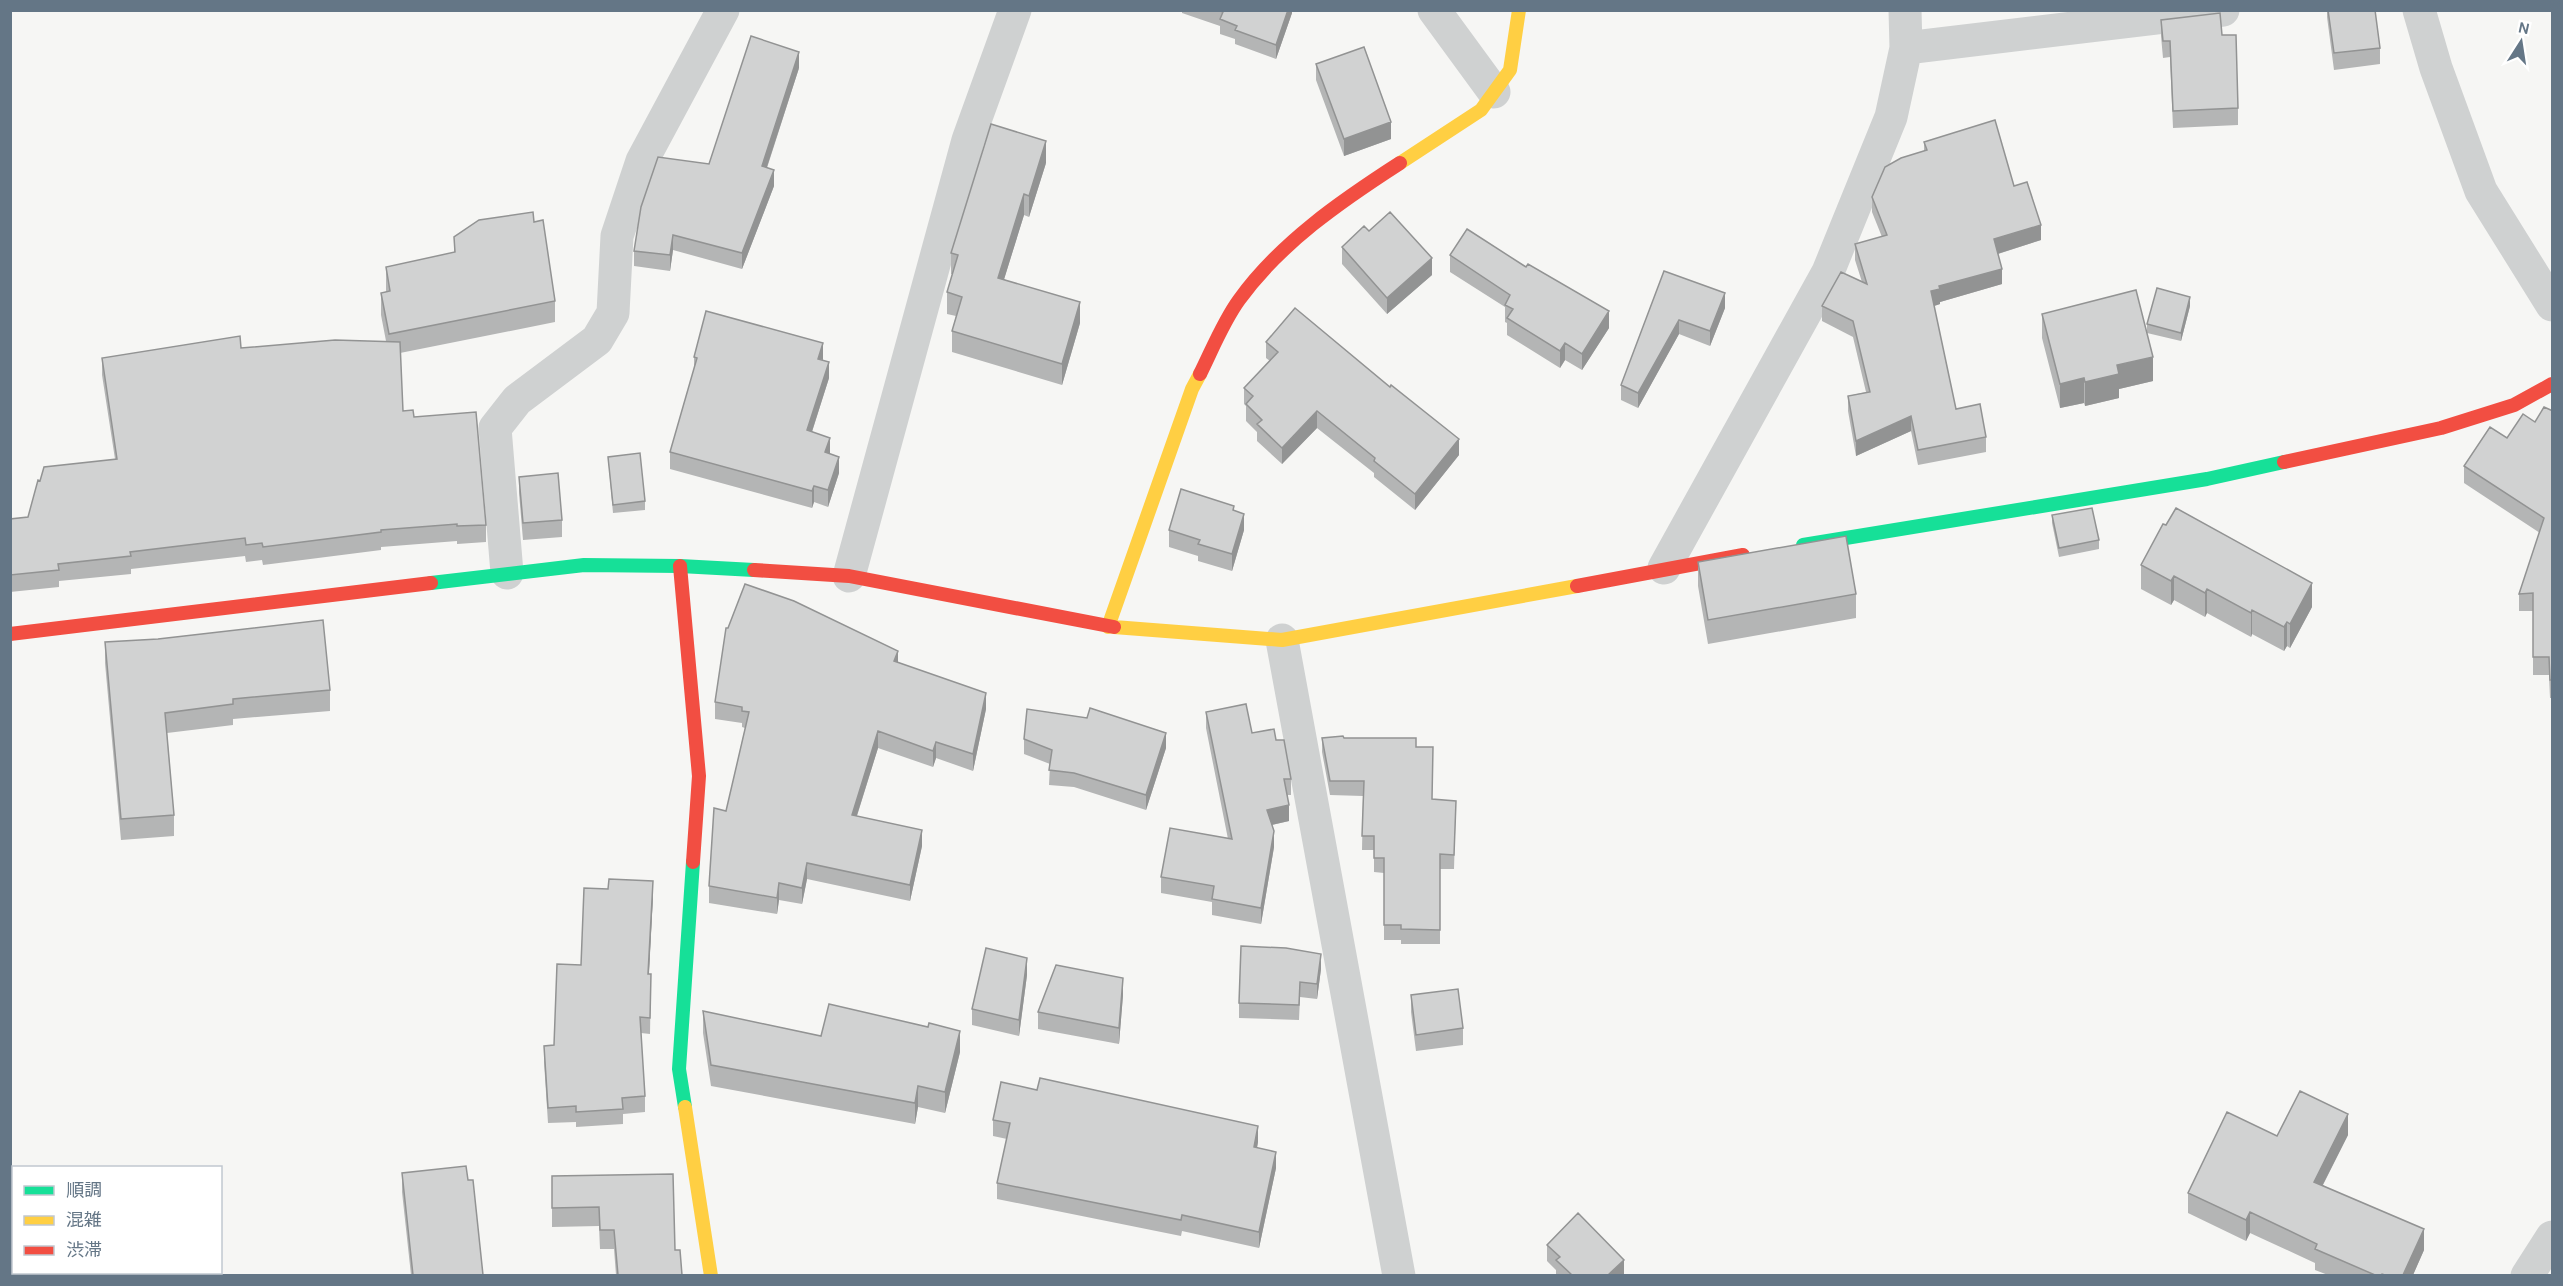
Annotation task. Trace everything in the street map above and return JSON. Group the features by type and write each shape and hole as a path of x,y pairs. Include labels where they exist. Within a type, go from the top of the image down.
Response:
{"street":[{"path":"507,573 495,428 517,400 597,340 613,313 617,236 642,161 723,10"},
{"path":"849,576 968,140 1016,10"},
{"path":"1434,10 1494,92"},
{"path":"1108,627 1192,389 1238,301 1276,257 1339,202 1481,110 1510,70 1519,10"},
{"path":"1664,568 1828,272 1891,117 1906,48 1905,10"},
{"path":"1906,48 2223,10"},
{"path":"2420,10 2436,68 2481,191 2553,304"},
{"path":"1793,547 2207,479 2441,428 2514,405 2553,384"},
{"path":"10,634 584,565 680,566 849,576 1108,627 1282,640 1758,552"},
{"path":"680,566 699,776 679,1069 711,1275"},
{"path":"1282,640 1399,1275"},
{"path":"2527,1275 2553,1237"}],"building":[{"path":"1218,10 1288,10 1276,45 1235,30 1237,26 1220,19 1223,12"},
{"path":"2328,10 2375,10 2380,48 2334,53"},
{"path":"2220,13 2222,35 2236,35 2238,108 2173,111 2170,41 2163,41 2161,20"},
{"path":"751,36 799,52 762,166 774,170 742,253 673,235 670,255 634,251 641,207 658,157 709,164"},
{"path":"1364,47 1391,122 1344,139 1316,64"},
{"path":"1995,120 2014,186 2027,182 2041,225 1994,239 2002,269 1939,286 1940,289 1931,291 1956,409 1980,404 1986,437 1918,450 1911,416 1856,441 1848,396 1870,392 1853,321 1822,306 1841,272 1867,284 1855,244 1887,235 1872,197 1885,167 1901,158 1927,150 1924,142"},
{"path":"991,124 1046,141 1029,196 1024,194 998,278 1080,302 1062,364 952,331 962,297 947,292 958,255 951,253"},
{"path":"533,212 534,222 543,220 555,301 389,334 381,293 390,291 386,267 455,252 454,237 479,220"},
{"path":"1390,212 1432,258 1387,298 1342,247 1364,226 1369,231"},
{"path":"1467,229 1526,267 1528,264 1609,311 1582,354 1565,343 1560,351 1507,318 1513,309 1505,305 1510,295 1450,255"},
{"path":"1664,271 1725,293 1710,331 1679,320 1638,393 1621,385"},
{"path":"2157,288 2190,297 2181,333 2147,324"},
{"path":"2136,290 2153,357 2117,365 2119,374 2085,382 2084,378 2060,384 2042,314"},
{"path":"1295,308 1390,387 1391,385 1459,439 1415,494 1317,411 1282,448 1257,424 1262,420 1246,404 1253,396 1244,388 1278,352 1266,342"},
{"path":"706,311 823,343 818,359 829,362 807,430 830,438 825,452 839,457 828,490 814,486 812,491 670,452 697,358 694,357"},
{"path":"240,336 241,348 335,340 400,342 403,411 413,410 414,417 476,412 486,525 457,526 457,524 381,530 381,532 263,547 262,543 246,545 245,538 130,552 131,556 58,564 59,570 10,575 10,519 28,517 44,467 117,459 102,358"},
{"path":"2544,407 2553,411 2553,680 2550,680 2549,657 2533,657 2533,593 2519,594 2544,518 2464,466 2490,427 2507,438 2523,414 2535,422"},
{"path":"640,453 645,501 613,505 608,457"},
{"path":"558,473 562,520 523,523 519,477"},
{"path":"1181,489 1234,506 1233,510 1244,514 1232,554 1198,544 1200,540 1169,530"},
{"path":"2092,508 2099,540 2059,548 2052,515"},
{"path":"2176,508 2312,583 2290,624 2287,622 2284,627 2252,610 2251,613 2207,589 2205,593 2174,576 2171,581 2141,565 2163,524 2166,525"},
{"path":"1846,536 1856,594 1708,620 1698,562"},
{"path":"745,584 794,601 898,651 894,661 986,693 973,754 936,742 933,751 878,731 852,815 922,830 910,885 807,863 802,888 779,883 777,898 709,886 714,808 726,811 749,712 742,711 742,707 715,702 726,628 728,628"},
{"path":"323,620 330,690 233,699 233,704 165,713 174,815 121,819 105,642 158,639"},
{"path":"1246,704 1252,733 1274,729 1276,740 1284,740 1291,779 1284,779 1289,805 1267,810 1274,831 1261,908 1212,899 1214,886 1161,877 1170,828 1232,839 1206,712"},
{"path":"1090,708 1166,733 1146,795 1074,773 1049,770 1052,750 1024,739 1027,709 1087,718"},
{"path":"1343,736 1344,738 1416,738 1416,747 1433,747 1432,799 1456,801 1454,855 1440,854 1440,930 1401,929 1401,925 1384,925 1384,858 1374,858 1374,836 1362,836 1364,781 1330,781 1322,738"},
{"path":"609,879 653,881 648,974 651,974 650,1018 640,1017 645,1096 622,1098 623,1109 576,1112 576,1106 548,1108 544,1046 554,1045 557,964 581,965 584,888 608,889"},
{"path":"1241,946 1286,948 1321,954 1317,984 1300,982 1299,1005 1239,1003"},
{"path":"986,948 1027,958 1019,1020 972,1009"},
{"path":"1056,965 1123,978 1119,1028 1038,1012"},
{"path":"1458,989 1463,1028 1416,1035 1411,995"},
{"path":"829,1004 928,1027 929,1023 960,1031 945,1092 918,1086 915,1103 711,1065 703,1011 821,1036"},
{"path":"1040,1078 1258,1126 1254,1147 1276,1152 1259,1232 1182,1215 1181,1220 997,1183 1010,1123 993,1120 1001,1082 1037,1090"},
{"path":"2300,1091 2348,1114 2314,1182 2424,1229 2403,1275 2375,1275 2315,1249 2317,1244 2250,1212 2246,1220 2188,1193 2227,1112 2277,1136"},
{"path":"466,1166 468,1180 473,1180 483,1275 413,1275 402,1173"},
{"path":"673,1174 675,1250 680,1250 682,1275 618,1275 614,1230 600,1230 599,1207 552,1208 552,1176"},
{"path":"1578,1213 1624,1260 1608,1275 1572,1275 1556,1260 1560,1257 1547,1245"}],"traffic: fast":[{"path":"1803,545 2207,479 2284,462"},
{"path":"431,583 584,565 680,566 754,570"},
{"path":"685,1107 679,1069 693,862"}],"traffic: slow":[{"path":"1400,163 1481,110 1510,70 1519,10"},
{"path":"1108,627 1192,389 1200,374"},
{"path":"1114,627 1282,640 1577,586"},
{"path":"685,1107 711,1276"}],"traffic: jam":[{"path":"1200,374 1233,309 1255,279 1273,260 1313,224 1400,163"},
{"path":"2284,462 2441,428 2514,405 2552,384"},
{"path":"1577,586 1743,555"},
{"path":"680,566 699,776 693,862"},
{"path":"754,570 849,576 1114,627"},
{"path":"10,634 431,583"}]}
